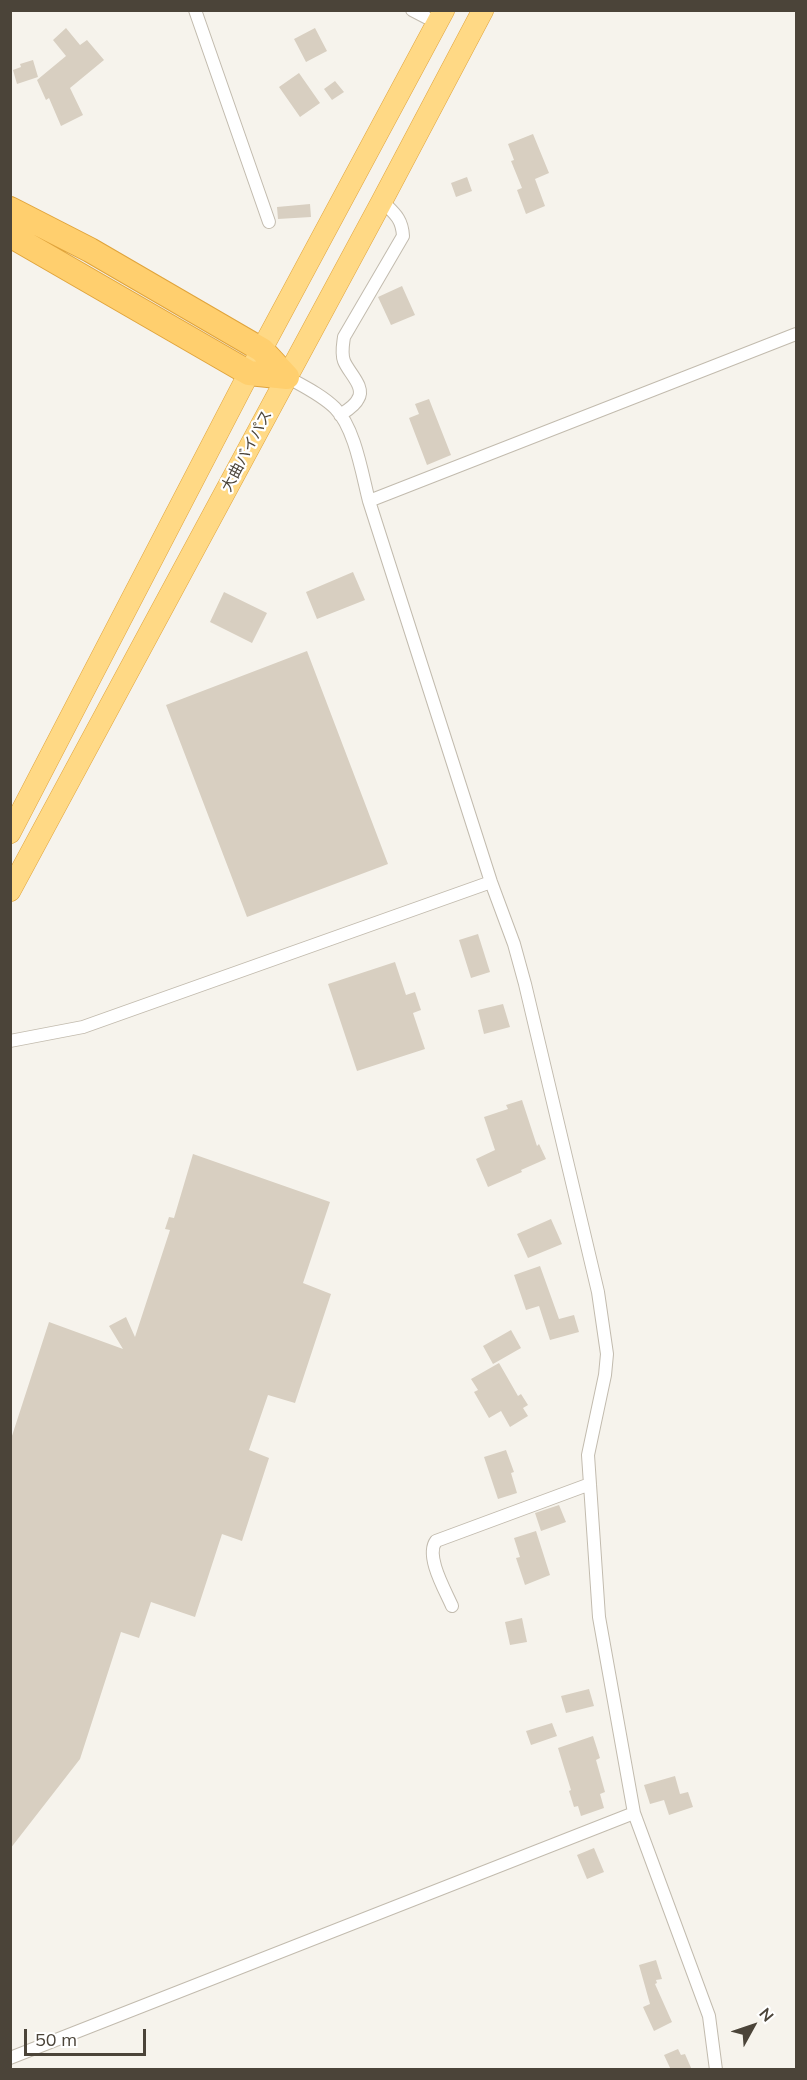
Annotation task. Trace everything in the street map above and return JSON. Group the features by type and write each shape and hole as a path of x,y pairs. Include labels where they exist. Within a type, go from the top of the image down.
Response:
{"highway":[{"name":"大曲バイパス","path":"10,891 483,10"},
{"path":"10,833 249,373 441,17"},
{"path":"10,209 90,250 262,350 287,377"},
{"path":"10,235 249,373 287,377"}],"street":[{"path":"195,10 269,222"},
{"path":"412,10 441,17"},
{"path":"340,415 358,401 360,394 360,388 344,360 342,350 344,337 404,236 403,224 382,201"},
{"path":"369,501 796,334"},
{"path":"287,377 336,409 354,445 369,501 491,882 514,944 525,984 598,1293 607,1354 605,1375 588,1455 599,1617 634,1813 709,2016 716,2070"},
{"path":"10,1041 82,1027 491,882"},
{"path":"452,1606 431,1557 432,1546 436,1541 590,1484"},
{"path":"10,2058 634,1813"}],"building":[{"path":"66,28 80,45 87,40 104,60 70,88 83,115 61,126 49,98 46,100 37,80 66,56 53,40"},
{"path":"315,28 327,51 306,62 294,39"},
{"path":"33,60 38,77 17,84 13,70 21,67 20,64"},
{"path":"299,73 320,103 300,117 279,87"},
{"path":"335,81 344,92 332,100 324,89"},
{"path":"533,134 549,173 535,179 545,206 526,214 517,190 522,188 511,161 514,160 508,144"},
{"path":"467,177 472,191 456,197 451,183"},
{"path":"310,204 311,217 278,219 277,207"},
{"path":"402,286 415,315 391,325 378,297"},
{"path":"429,399 451,455 427,465 409,418 419,414 415,404"},
{"path":"353,572 365,600 317,619 306,592"},
{"path":"224,592 267,613 252,643 210,622"},
{"path":"307,651 388,864 247,917 166,705"},
{"path":"478,934 490,972 471,978 459,940"},
{"path":"395,962 406,995 415,992 421,1010 413,1013 425,1049 357,1071 328,984"},
{"path":"503,1004 510,1027 484,1034 478,1010"},
{"path":"522,1100 537,1146 539,1144 546,1159 488,1187 476,1159 495,1150 484,1117 508,1109 506,1105"},
{"path":"193,1154 330,1202 303,1283 331,1294 295,1403 268,1395 249,1450 269,1458 242,1541 222,1534 195,1617 151,1602 139,1638 121,1632 80,1759 10,1849 10,1442 49,1322 123,1349 109,1326 126,1317 135,1337 170,1230 165,1229 169,1217 174,1218"},
{"path":"551,1219 562,1244 528,1258 517,1234"},
{"path":"540,1266 559,1319 574,1315 579,1332 550,1340 539,1306 526,1310 514,1275"},
{"path":"511,1330 521,1348 493,1364 483,1346"},
{"path":"499,1363 518,1396 521,1394 528,1405 523,1408 528,1416 510,1427 501,1411 489,1418 474,1392 478,1390 471,1379"},
{"path":"506,1450 514,1472 511,1473 517,1493 498,1499 484,1457"},
{"path":"559,1505 566,1522 541,1531 535,1513"},
{"path":"536,1531 550,1575 525,1585 516,1558 520,1557 514,1538"},
{"path":"522,1618 527,1642 510,1645 505,1622"},
{"path":"589,1689 594,1706 566,1713 561,1696"},
{"path":"552,1723 557,1736 531,1745 526,1731"},
{"path":"593,1736 600,1758 596,1760 605,1792 600,1794 604,1808 581,1816 578,1806 574,1807 558,1748"},
{"path":"675,1776 680,1794 688,1792 693,1807 669,1815 664,1800 650,1804 644,1785"},
{"path":"594,1848 604,1872 587,1879 577,1855"},
{"path":"656,1960 662,1979 656,1980 655,1984 672,2022 654,2031 643,2007 650,2004 639,1965"},
{"path":"678,2049 681,2055 685,2054 692,2070 671,2070 664,2055"}]}
